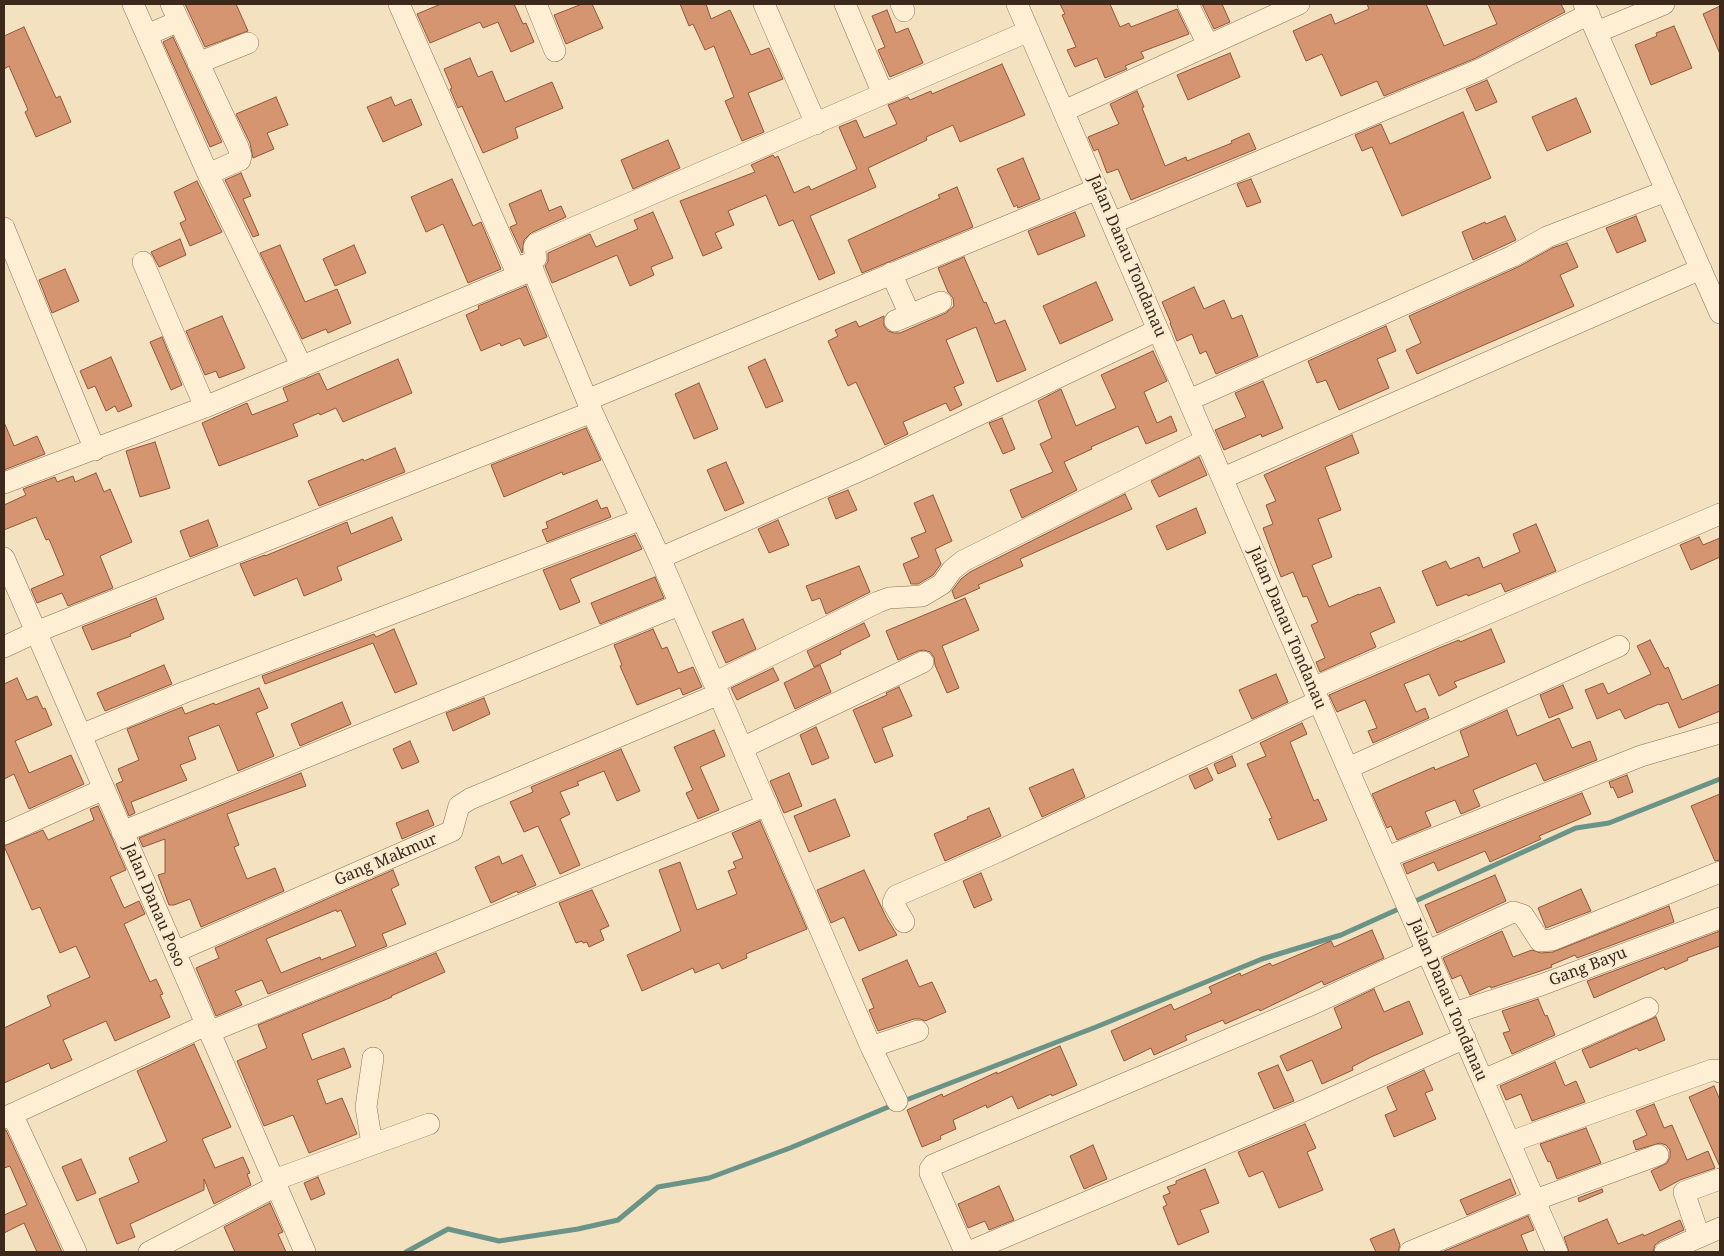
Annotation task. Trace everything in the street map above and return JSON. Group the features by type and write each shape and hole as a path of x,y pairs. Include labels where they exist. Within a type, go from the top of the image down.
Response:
{"street":[{"path":"133,4 208,174 302,366"},
{"path":"399,4 514,270 531,266"},
{"path":"536,4 555,51"},
{"path":"764,4 816,124"},
{"path":"845,4 883,94"},
{"name":"Jalan Danau Tondanau","path":"1019,4 1097,189 1557,1252"},
{"path":"1188,4 1208,45"},
{"path":"1064,111 1299,4"},
{"path":"1112,222 1481,69 1590,17 1664,4"},
{"path":"146,36 175,12 238,147 241,156 240,160 208,174"},
{"path":"1590,17 1720,313"},
{"path":"4,483 204,407 531,266 536,258 534,247 536,244 1029,31"},
{"path":"198,63 248,43"},
{"path":"4,647 36,632 590,406 891,273 1097,189"},
{"path":"1189,400 1513,256 1547,237 1666,191"},
{"path":"4,228 95,450"},
{"path":"143,262 204,407"},
{"path":"531,266 590,406 660,558 871,1046 897,1101"},
{"path":"1223,478 1701,269"},
{"path":"891,273 903,318 941,302"},
{"path":"660,558 866,468 1158,330"},
{"path":"717,689 878,602 889,598 922,596 942,584 952,570 963,561 1206,440"},
{"path":"904,922 893,903 896,896 997,852 1316,694 1720,514"},
{"path":"80,735 184,692 642,519"},
{"name":"Jalan Danau Poso","path":"4,558 305,1252"},
{"path":"122,832 679,605"},
{"path":"1348,768 1619,646"},
{"path":"742,748 923,662"},
{"name":"Gang Makmur","path":"175,952 452,831 459,806 470,799 717,689"},
{"path":"1387,857 1641,756 1720,733"},
{"path":"4,834 104,789"},
{"path":"76,1252 8,1116 208,1028 767,805"},
{"path":"1465,1038 1305,1110 967,1252 930,1173 933,1165 1315,1004 1513,912 1523,915 1540,941 1552,940 1720,872"},
{"name":"Gang Bayu","path":"1454,1013 1541,985 1720,918"},
{"path":"1483,1080 1648,1008"},
{"path":"871,1046 918,1031"},
{"path":"372,1144 366,1107 374,1058"},
{"path":"1510,1142 1712,1070 1720,1072"},
{"path":"149,1252 275,1183 428,1124"},
{"path":"1410,1252 1534,1200 1658,1155"},
{"path":"1699,1236 1684,1192 1720,1179"},
{"path":"1665,1252 1720,1228"}],"building":[{"path":"185,4 236,4 248,31 205,47"},
{"path":"441,4 514,4 523,24 526,23 534,42 511,52 498,22 483,28 480,22 430,43 417,14"},
{"path":"582,4 592,4 603,28 566,44 554,15"},
{"path":"680,4 706,4 711,19 730,10 751,55 769,48 783,79 748,93 764,132 742,141 725,101 734,97 714,46 705,50 693,24 689,26"},
{"path":"1060,4 1110,4 1120,27 1129,23 1131,27 1177,9 1189,34 1141,52 1144,58 1125,66 1127,69 1105,78 1097,58 1075,67 1067,50 1076,47 1062,15 1065,14"},
{"path":"1202,4 1222,4 1230,22 1214,29"},
{"path":"1367,4 1426,4 1444,46 1497,24 1488,4 1561,4 1565,12 1476,58 1384,96 1377,81 1341,96 1322,54 1306,61 1293,31 1331,14 1335,24 1369,9"},
{"path":"1720,6 1720,54 1703,14"},
{"path":"887,10 896,33 908,28 923,63 890,77 878,50 885,47 872,16"},
{"path":"1674,26 1692,68 1651,85 1635,45 1657,36 1656,33"},
{"path":"24,27 56,98 60,96 71,122 36,137 25,112 28,110 9,66 4,69 4,36"},
{"path":"173,37 222,142 210,147 163,42"},
{"path":"1230,53 1240,77 1188,100 1177,75"},
{"path":"470,58 478,77 492,71 505,102 552,82 563,108 515,128 518,138 483,153 462,106 458,108 444,69"},
{"path":"1002,64 1025,115 960,142 953,125 926,137 927,140 868,168 876,187 810,216 835,273 819,280 793,220 779,226 766,195 728,211 734,225 715,233 722,248 703,256 680,201 755,172 751,165 773,155 775,158 778,156 794,193 809,186 811,190 857,169 839,127 856,120 864,138 897,124 888,105 908,97 910,100 931,91 932,94"},
{"path":"1487,80 1497,102 1476,111 1466,89"},
{"path":"1137,91 1165,166 1186,157 1187,161 1232,143 1231,141 1249,133 1256,149 1131,200 1118,169 1107,173 1098,149 1094,151 1088,137 1119,124 1110,104"},
{"path":"276,97 288,125 267,133 274,149 253,158 250,143 236,114"},
{"path":"391,97 395,106 411,99 422,125 383,142 367,107"},
{"path":"1576,98 1591,132 1547,151 1532,117"},
{"path":"1463,112 1491,178 1402,216 1372,147 1362,151 1355,135 1381,124 1390,144"},
{"path":"668,140 680,168 633,189 621,160"},
{"path":"1023,158 1040,199 1018,208 1017,205 1014,207 997,169"},
{"path":"241,173 251,196 243,199 259,235 253,237 225,180"},
{"path":"452,179 473,226 481,222 501,269 468,283 443,224 426,232 411,197"},
{"path":"1251,179 1261,202 1247,207 1237,184"},
{"path":"197,181 222,232 190,246 180,223 186,220 174,192"},
{"path":"957,187 973,227 862,273 848,240 940,198 938,195"},
{"path":"541,190 549,211 561,206 566,217 531,233 524,240 522,253 510,227 517,224 509,204"},
{"path":"653,212 673,258 651,267 654,275 630,286 617,255 552,283 545,266 548,262 548,253 590,234 596,247 638,229 634,220"},
{"path":"1075,212 1085,236 1038,255 1028,231"},
{"path":"1505,216 1516,240 1473,260 1462,232"},
{"path":"1636,216 1646,241 1617,253 1606,228"},
{"path":"180,239 186,255 159,267 151,252"},
{"path":"1567,243 1578,267 1560,275 1574,306 1417,374 1406,350 1421,343 1409,316 1518,267 1552,248"},
{"path":"280,245 305,302 337,289 351,323 328,333 326,329 302,339 260,253"},
{"path":"354,245 366,273 335,286 323,259"},
{"path":"964,257 995,324 1005,320 1026,370 997,382 976,327 946,340 964,383 954,387 962,405 950,411 946,403 903,422 908,434 885,445 856,382 848,386 828,341 838,336 835,330 856,321 859,327 884,316 884,326 888,331 900,333 946,313 954,306 953,298 948,292 938,268"},
{"path":"65,269 79,301 52,313 39,280"},
{"path":"1096,282 1113,320 1060,344 1043,306"},
{"path":"526,286 547,337 524,346 520,338 501,346 500,343 481,351 466,315 479,309 478,306"},
{"path":"1194,287 1204,309 1224,300 1232,319 1242,315 1258,356 1216,374 1206,351 1200,354 1192,334 1177,341 1162,302"},
{"path":"222,316 245,368 219,378 216,371 205,375 186,331"},
{"path":"1386,326 1396,351 1377,359 1389,388 1339,410 1326,380 1317,383 1308,361"},
{"path":"162,337 182,385 171,390 150,342"},
{"path":"1153,351 1167,381 1144,392 1157,423 1171,416 1177,431 1146,444 1138,426 1091,447 1092,449 1064,462 1077,490 1022,518 1010,490 1053,472 1040,444 1052,438 1038,401 1061,389 1076,426 1116,408 1101,375"},
{"path":"111,357 132,406 118,412 115,406 106,411 95,386 88,389 80,371"},
{"path":"398,359 412,393 343,422 336,408 320,415 319,413 293,424 298,436 219,466 202,423 247,403 252,415 288,401 283,388 319,373 327,390"},
{"path":"765,359 783,401 766,408 748,367"},
{"path":"1263,381 1283,428 1262,437 1261,434 1224,450 1215,430 1246,417 1235,393"},
{"path":"699,383 718,429 694,439 675,394"},
{"path":"1002,418 1015,449 1003,454 989,423"},
{"path":"4,422 14,446 37,436 45,454 4,470"},
{"path":"586,428 601,460 563,475 562,472 504,497 491,465"},
{"path":"1352,435 1359,453 1325,467 1341,510 1318,519 1332,557 1312,565 1329,607 1380,587 1395,622 1370,633 1376,647 1320,672 1316,662 1325,658 1311,625 1318,622 1307,596 1303,597 1293,572 1281,577 1263,528 1273,524 1266,505 1276,501 1264,475"},
{"path":"155,442 170,488 140,497 126,451"},
{"path":"395,448 405,472 319,506 308,481"},
{"path":"1199,457 1207,475 1159,497 1151,481"},
{"path":"726,462 744,503 725,511 707,470"},
{"path":"96,473 104,492 110,489 132,542 100,556 113,588 68,606 62,593 37,603 31,589 64,575 49,539 46,540 36,517 4,530 4,505 26,495 23,489 55,477 57,482 73,476 75,482"},
{"path":"848,490 857,510 836,519 828,498"},
{"path":"1125,494 1132,509 1020,559 1023,566 978,585 980,588 955,599 952,591 961,579 970,572"},
{"path":"933,495 952,541 935,549 941,564 933,575 918,584 911,584 903,564 919,557 911,538 926,532 914,503"},
{"path":"597,500 601,509 607,507 611,517 547,542 542,530 548,528 546,522"},
{"path":"1196,508 1206,533 1167,550 1156,526"},
{"path":"392,517 402,540 337,567 342,580 304,596 297,578 254,596 240,564 265,556 347,522 351,534"},
{"path":"208,520 218,546 190,557 180,531"},
{"path":"778,520 789,545 769,553 758,529"},
{"path":"1536,524 1556,571 1505,592 1501,583 1437,606 1422,571 1446,561 1450,569 1479,557 1483,568 1520,552 1513,534"},
{"path":"635,535 642,549 570,579 580,602 560,610 543,570"},
{"path":"1699,537 1703,545 1720,538 1720,557 1691,570 1680,545"},
{"path":"859,566 870,592 826,614 820,598 812,601 806,586"},
{"path":"655,577 664,598 600,624 591,603"},
{"path":"156,598 164,619 130,634 131,636 92,650 82,627"},
{"path":"965,598 979,630 942,646 959,688 947,693 935,665 934,657 930,652 918,651 898,660 886,631"},
{"path":"743,619 756,649 726,663 712,632"},
{"path":"864,623 870,636 840,651 841,654 814,667 807,651"},
{"path":"394,629 417,684 395,693 373,643 265,684 262,676 374,634 376,637"},
{"path":"653,629 662,649 667,647 678,673 693,667 702,687 683,695 680,688 637,705 620,666 622,665 614,645"},
{"path":"1491,629 1505,662 1454,682 1457,687 1439,696 1429,674 1404,684 1416,712 1425,708 1429,718 1373,743 1368,731 1377,728 1365,700 1337,712 1329,695 1439,648 1459,640 1460,642"},
{"path":"1650,640 1665,669 1668,667 1682,700 1720,684 1720,711 1679,728 1668,702 1625,719 1620,709 1597,719 1585,690 1603,683 1608,694 1651,674 1637,646"},
{"path":"164,665 172,684 105,711 97,693"},
{"path":"820,665 831,692 795,709 784,683"},
{"path":"773,668 779,680 737,700 731,688"},
{"path":"1276,674 1288,702 1252,719 1239,690"},
{"path":"17,678 27,700 37,696 43,709 45,708 52,725 15,741 29,773 71,755 84,784 29,809 14,774 4,779 4,684"},
{"path":"1563,685 1573,708 1549,718 1540,695"},
{"path":"899,687 912,716 882,728 893,756 875,763 853,710 887,695 886,693"},
{"path":"259,688 268,708 256,713 274,756 238,771 219,725 188,737 196,759 180,765 187,780 131,802 135,813 129,816 116,784 123,781 118,769 139,760 127,729 182,707 185,714"},
{"path":"484,698 490,714 453,731 446,713"},
{"path":"342,702 351,724 300,746 291,724"},
{"path":"1507,710 1517,736 1559,718 1572,748 1590,741 1597,760 1544,781 1536,763 1473,790 1480,806 1461,814 1455,800 1425,812 1431,826 1397,840 1391,826 1387,828 1372,794 1434,767 1435,770 1469,756 1460,731"},
{"path":"1302,723 1307,734 1290,742 1314,801 1318,799 1327,820 1278,840 1269,819 1272,818 1247,764 1266,756 1260,743"},
{"path":"816,727 829,758 812,765 800,735"},
{"path":"714,730 725,756 700,767 719,810 698,819 686,793 693,790 674,747"},
{"path":"410,741 419,762 402,769 393,749"},
{"path":"621,749 640,791 617,801 604,771 577,782 579,785 560,792 570,814 560,819 580,865 560,874 538,826 524,832 510,802 533,792 531,787"},
{"path":"1232,756 1236,766 1218,774 1214,764"},
{"path":"1207,768 1213,780 1195,789 1189,776"},
{"path":"1073,769 1085,797 1042,817 1029,788"},
{"path":"301,773 306,786 227,814 239,845 234,847 247,879 275,868 284,891 201,927 190,899 169,905 158,875 165,873 165,839 143,847 139,838"},
{"path":"789,773 802,806 784,813 770,781"},
{"path":"1627,775 1633,792 1618,798 1609,782"},
{"path":"1582,793 1591,814 1539,836 1541,839 1490,862 1485,851 1438,871 1434,862 1407,874 1403,864"},
{"path":"1720,794 1720,860 1715,861 1691,806"},
{"path":"835,799 850,836 809,852 794,816"},
{"path":"98,806 126,870 110,877 124,908 139,901 145,914 124,924 150,982 156,979 163,994 160,995 170,1017 115,1041 106,1021 63,1040 72,1060 51,1069 49,1063 4,1083 4,1028 51,1006 47,996 90,977 76,946 60,953 40,907 32,910 4,846 43,830 48,840 94,820 90,809"},
{"path":"989,808 1001,836 945,861 934,834"},
{"path":"428,810 434,825 402,839 396,823"},
{"path":"760,821 807,929 746,954 747,958 722,969 719,963 695,973 693,968 642,991 627,955 681,931 659,870 680,862 697,910 737,894 728,871 736,868 733,862 743,858 732,833"},
{"path":"522,855 536,885 491,903 475,867 499,856 502,864"},
{"path":"393,870 399,885 391,889 406,924 382,934 387,946 268,994 262,980 235,991 242,1005 216,1016 196,968 219,958 215,948","holes":["336,910 337,912 341,910 356,946 321,960 320,957 281,973 266,939"]},
{"path":"864,870 886,917 897,935 859,951 844,917 831,923 817,890"},
{"path":"981,873 992,900 974,908 963,881"},
{"path":"1495,875 1506,901 1437,933 1425,905"},
{"path":"1581,889 1591,911 1546,928 1538,908"},
{"path":"592,890 609,926 600,930 604,940 589,947 587,942 576,943 559,903"},
{"path":"1669,906 1674,922 1577,958 1575,955 1551,965 1552,967 1491,988 1490,986 1470,995 1461,975 1452,979 1443,958 1502,931 1513,957 1532,950 1541,953 1553,952"},
{"path":"1372,930 1384,958 1324,985 1322,981 1260,1011 1259,1009 1225,1024 1223,1020 1185,1036 1187,1040 1154,1055 1151,1048 1124,1061 1111,1031 1171,1004 1174,1010 1212,993 1209,987 1240,973 1241,976 1270,963 1272,966 1331,941 1334,947"},
{"path":"1720,931 1720,946 1687,958 1688,960 1665,970 1664,967 1594,998 1587,981"},
{"path":"436,953 445,972 392,997 302,1034 312,1060 344,1048 351,1067 317,1080 326,1104 342,1098 357,1134 309,1153 293,1115 264,1126 237,1061 267,1048 258,1025"},
{"path":"907,960 919,987 932,982 946,1012 925,1021 914,1019 878,1031 869,1010 874,1008 862,979"},
{"path":"1374,989 1384,1012 1409,1001 1423,1034 1371,1057 1352,1067 1353,1070 1322,1084 1312,1060 1287,1071 1280,1056 1342,1028 1334,1008"},
{"path":"1538,999 1555,1035 1512,1054 1503,1033 1510,1031 1502,1011"},
{"path":"1656,1017 1665,1040 1639,1051 1637,1048 1590,1068 1582,1050"},
{"path":"194,1044 231,1127 202,1139 215,1168 243,1157 250,1173 247,1174 251,1185 214,1204 204,1179 204,1190 130,1224 135,1237 117,1244 99,1199 139,1182 129,1158 167,1141 137,1071"},
{"path":"1060,1046 1077,1085 1018,1109 1012,1096 987,1108 986,1105 953,1120 956,1129 940,1136 941,1139 922,1147 907,1110 942,1094 943,1097"},
{"path":"1555,1062 1565,1086 1576,1081 1585,1102 1532,1121 1521,1094 1506,1100 1500,1086"},
{"path":"1278,1065 1294,1101 1274,1109 1258,1073"},
{"path":"1424,1070 1433,1090 1425,1093 1436,1119 1394,1137 1385,1115 1397,1110 1387,1087"},
{"path":"1714,1086 1720,1100 1720,1167 1689,1097"},
{"path":"1654,1104 1664,1128 1672,1125 1687,1160 1708,1151 1715,1168 1680,1180 1660,1191 1651,1171 1667,1163 1670,1157 1670,1150 1666,1145 1660,1143 1636,1150 1633,1141 1647,1135 1636,1111"},
{"path":"1305,1124 1316,1148 1307,1152 1323,1190 1279,1208 1263,1171 1249,1177 1238,1152"},
{"path":"1586,1128 1601,1163 1557,1179 1550,1161 1548,1162 1540,1144"},
{"path":"4,1130 6,1130 62,1252 37,1252 24,1223 4,1233 4,1215 27,1205 10,1166 4,1168"},
{"path":"1093,1145 1107,1179 1084,1189 1070,1156"},
{"path":"81,1159 96,1193 77,1201 62,1167"},
{"path":"1205,1169 1219,1203 1200,1210 1209,1232 1178,1245 1163,1207 1167,1205 1163,1196 1170,1193 1167,1187 1176,1184 1176,1181"},
{"path":"318,1177 325,1194 311,1200 304,1183"},
{"path":"1510,1179 1516,1194 1467,1215 1460,1200"},
{"path":"999,1186 1014,1220 989,1230 985,1221 968,1228 958,1204"},
{"path":"1602,1189 1603,1192 1579,1202 1578,1198"},
{"path":"270,1203 283,1232 278,1234 286,1252 235,1252 224,1227"},
{"path":"1528,1216 1534,1230 1521,1235 1528,1252 1442,1252"},
{"path":"1607,1219 1618,1244 1643,1234 1644,1236 1680,1220 1684,1230 1660,1241 1655,1245 1653,1252 1569,1252 1564,1237"},
{"path":"1394,1229 1400,1245 1398,1252 1376,1252 1370,1239"}],"waterway":[{"path":"1411,903 1576,828 1609,823 1720,779"},
{"path":"901,1102 1096,1027 1262,959 1341,935 1403,907"},
{"path":"406,1252 448,1229 499,1241 578,1229 618,1220 658,1187 709,1178 790,1148 893,1105"}]}
